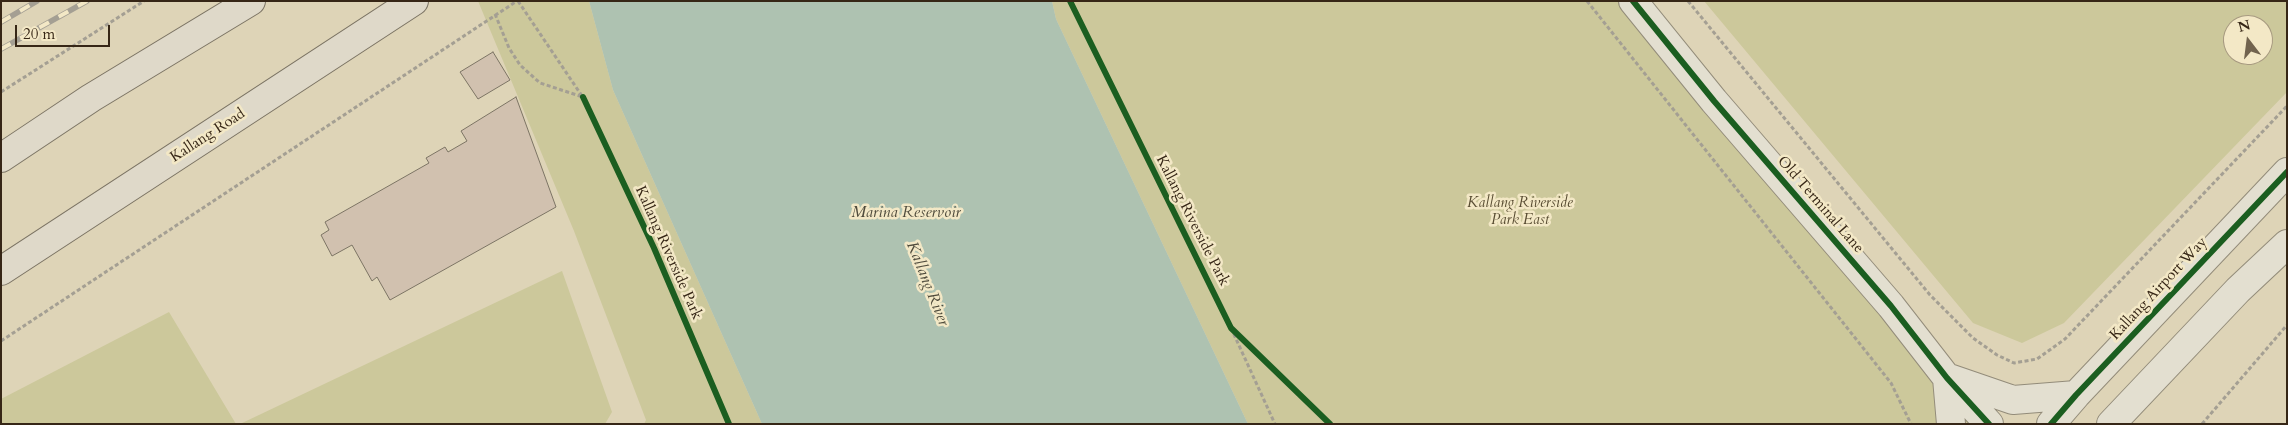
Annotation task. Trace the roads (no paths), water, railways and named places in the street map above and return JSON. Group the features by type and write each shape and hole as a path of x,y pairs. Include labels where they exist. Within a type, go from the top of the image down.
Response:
{"main road":[{"path":"1,158 92,98 251,1"},
{"name":"Kallang Road","path":"1,271 414,1"}],"street":[{"name":"Old Terminal Lane","path":"1633,1 1714,101 1891,306 1948,378 1989,424"},
{"name":"Kallang Airport Way","path":"2052,424 2076,395 2287,172"},
{"path":"2111,424 2238,290 2287,244"},
{"path":"1951,424 1948,378 2013,400 2076,395"}],"water":[{"name":"Marina Reservoir","path":"589,1 1052,1 1056,19 1248,424 762,424 613,90"}],"railway":[{"path":"1,22 37,1"},
{"path":"1,49 87,1"}],"park label":[{"name":"Kallang Riverside Park East","path":"1520,212"}],"water label":[{"name":"Kallang River","path":"927,284"}]}
